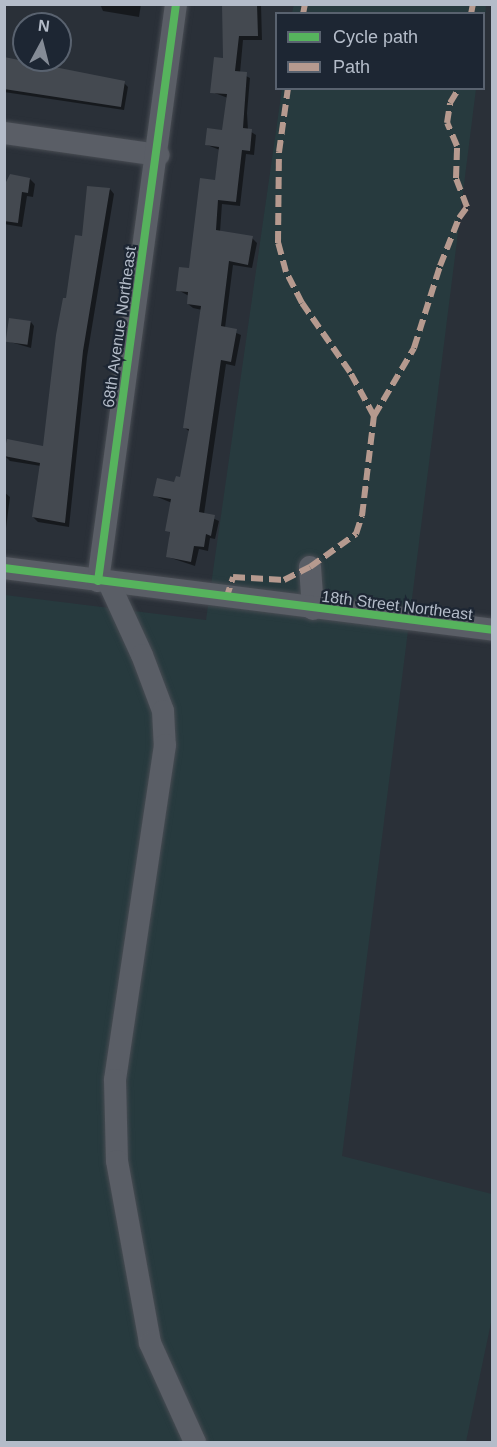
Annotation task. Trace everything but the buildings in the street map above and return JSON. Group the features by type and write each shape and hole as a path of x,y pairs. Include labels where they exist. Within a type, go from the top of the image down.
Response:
{"street":[{"name":"68th Avenue Northeast","path":"104,582 176,4"},
{"path":"4,134 158,155"},
{"path":"310,567 313,609"},
{"name":"18th Street Northeast","path":"4,568 226,599 492,630"},
{"path":"104,582 142,655 163,711 165,745 115,1080 117,1161 150,1343 195,1443"}],"green space":[{"path":"294,4 486,4 485,17 485,12 292,12"},
{"path":"282,90 476,90 342,1156 492,1194 492,1318 466,1442 5,1442 5,595 206,620"}],"marked path":[{"path":"303,12 305,4"},
{"path":"471,12 473,4"},
{"path":"226,599 233,577 284,580 310,567 356,534 362,516 374,416 350,372 302,303 286,272 278,243 279,152 288,90"},
{"path":"374,416 414,348 440,266 459,218 467,207 456,178 457,146 447,123 450,103 458,90"}],"cycle path":[{"path":"98,581 176,4"},
{"path":"4,568 492,630"}]}
